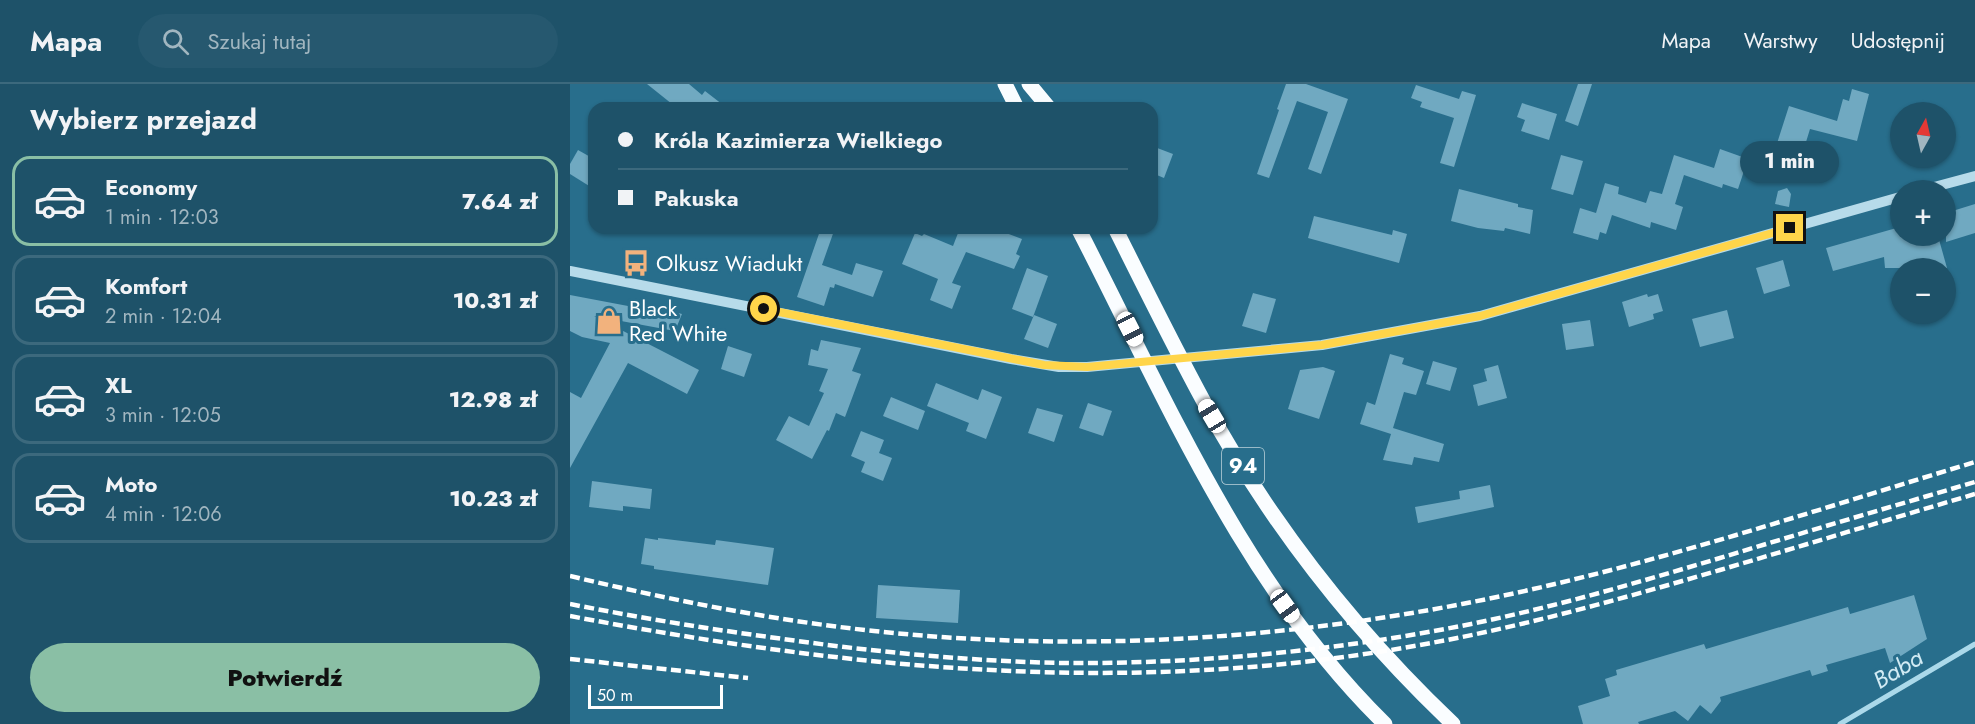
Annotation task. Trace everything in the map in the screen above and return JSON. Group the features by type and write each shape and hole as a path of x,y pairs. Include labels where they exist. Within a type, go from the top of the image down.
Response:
{"main road":[{"path":"1005,84 1014,102"},
{"path":"1029,84 1044,102"},
{"name":"94","path":"1081,234 1174,419 1227,517 1263,575 1319,651 1385,724"},
{"name":"94","path":"1118,234 1205,403 1256,488 1312,568 1373,641 1430,702 1454,724"}],"street":[{"path":"1956,181 1975,176"},
{"path":"570,271 1044,365 1087,367 1182,360 1322,345 1480,316 1890,200"}],"building":[{"path":"647,84 689,84 702,95 705,91 719,102 670,102"},
{"path":"1286,84 1306,84 1348,99 1321,174 1308,169 1328,112 1297,101 1269,178 1257,174"},
{"path":"1578,84 1592,84 1578,126 1565,121"},
{"path":"1416,85 1459,99 1462,91 1476,95 1454,167 1440,163 1454,118 1420,107 1422,102 1411,98"},
{"path":"1852,89 1869,94 1857,141 1810,129 1798,168 1795,169 1772,159 1789,106 1837,121 1843,99 1849,101"},
{"path":"1522,103 1557,114 1549,140 1521,131 1525,120 1517,117"},
{"path":"1158,148 1173,154 1164,178 1158,176"},
{"path":"1720,149 1748,159 1738,189 1723,184 1722,188 1684,175 1675,204 1683,207 1676,230 1651,222 1650,228 1612,215 1606,234 1600,232 1598,240 1573,233 1580,208 1596,213 1605,183 1619,187 1618,194 1646,203 1650,191 1662,194 1674,155 1714,168"},
{"path":"578,150 588,156 588,185 570,174 570,164"},
{"path":"1561,155 1583,161 1573,195 1551,189"},
{"path":"1787,188 1791,194 1789,207 1775,204 1778,191"},
{"path":"1459,189 1533,210 1530,234 1505,228 1504,231 1478,228 1451,221"},
{"path":"1975,204 1975,233 1956,239 1956,210"},
{"path":"1314,216 1392,235 1393,230 1407,234 1399,263 1308,238"},
{"path":"1890,230 1890,246 1941,246 1944,258 1890,258 1890,268 1885,268 1884,257 1833,271 1826,248"},
{"path":"819,234 833,234 822,265 852,275 856,263 883,271 873,297 835,284 834,288 830,287 824,306 797,297"},
{"path":"915,234 922,236 924,234 953,246 958,234 1009,234 1022,239 1016,254 1020,256 1014,269 966,252 952,283 961,286 952,309 930,300 938,279 902,264"},
{"path":"1783,260 1790,286 1764,294 1756,268"},
{"path":"1027,268 1048,276 1033,317 1012,309"},
{"path":"1253,293 1276,299 1266,333 1242,326"},
{"path":"1647,294 1648,297 1658,294 1663,311 1653,314 1654,319 1629,327 1622,302"},
{"path":"570,295 665,313 666,310 682,314 675,331 594,316 699,370 687,394 628,363 570,468 570,392 581,398 610,343 582,337 570,331"},
{"path":"1727,310 1734,338 1700,347 1692,319"},
{"path":"1034,315 1057,324 1048,348 1024,339"},
{"path":"1590,320 1594,346 1566,350 1562,324"},
{"path":"821,340 861,348 852,371 861,374 845,417 836,413 829,431 827,430 812,459 776,440 789,416 809,426 824,393 819,391 828,369 808,365 811,349 818,351"},
{"path":"728,346 752,354 744,377 721,369"},
{"path":"1390,354 1404,358 1402,364 1424,371 1416,395 1404,392 1393,428 1444,444 1439,462 1414,457 1412,465 1383,460 1391,434 1360,424 1367,402 1375,405"},
{"path":"1433,361 1457,368 1450,391 1426,384"},
{"path":"1498,365 1507,398 1478,406 1473,385 1487,381 1484,369"},
{"path":"1323,367 1335,371 1319,419 1288,409 1300,370"},
{"path":"936,383 978,400 982,389 1002,397 986,439 966,431 969,423 927,406"},
{"path":"891,397 925,411 918,430 883,416"},
{"path":"1088,403 1112,411 1103,436 1079,428"},
{"path":"1037,408 1063,415 1054,442 1028,433"},
{"path":"861,431 884,440 879,453 892,458 883,481 861,472 865,462 851,456"},
{"path":"592,481 652,489 650,509 623,506 623,511 589,507"},
{"path":"1490,485 1494,507 1418,523 1415,507 1460,499 1459,491"},
{"path":"645,538 715,545 716,540 774,548 768,585 654,569 654,566 641,564"},
{"path":"878,585 960,590 958,623 876,618"},
{"path":"1914,595 1927,639 1890,663 1885,648 1826,665 1828,671 1812,676 1810,670 1720,697 1721,701 1711,714 1700,705 1688,721 1675,711 1638,722 1639,724 1583,724 1578,706 1610,696 1605,679 1617,675 1616,670 1704,644 1706,649 1848,607 1850,614"}],"waterway":[{"name":"Baba","path":"1840,724 1975,644"}],"railway":[{"path":"570,576 759,615 874,631 1021,641 1169,639 1243,634 1389,617 1527,591 1720,540 1975,462"},
{"path":"570,604 744,634 952,658 1109,663 1249,656 1388,639 1542,608 1649,579 1975,482"},
{"path":"570,616 783,651 889,663 994,670 1100,673 1206,670 1313,661 1458,638 1571,612 1975,494"},
{"path":"570,659 748,678"}],"place":[{"name":"Olkusz Wiadukt","path":"636,263"},
{"name":"Black Red White","path":"609,321"}],"route":[{"path":"764,309 1044,365 1087,367 1147,363 1322,345 1480,316 1790,228"}]}
